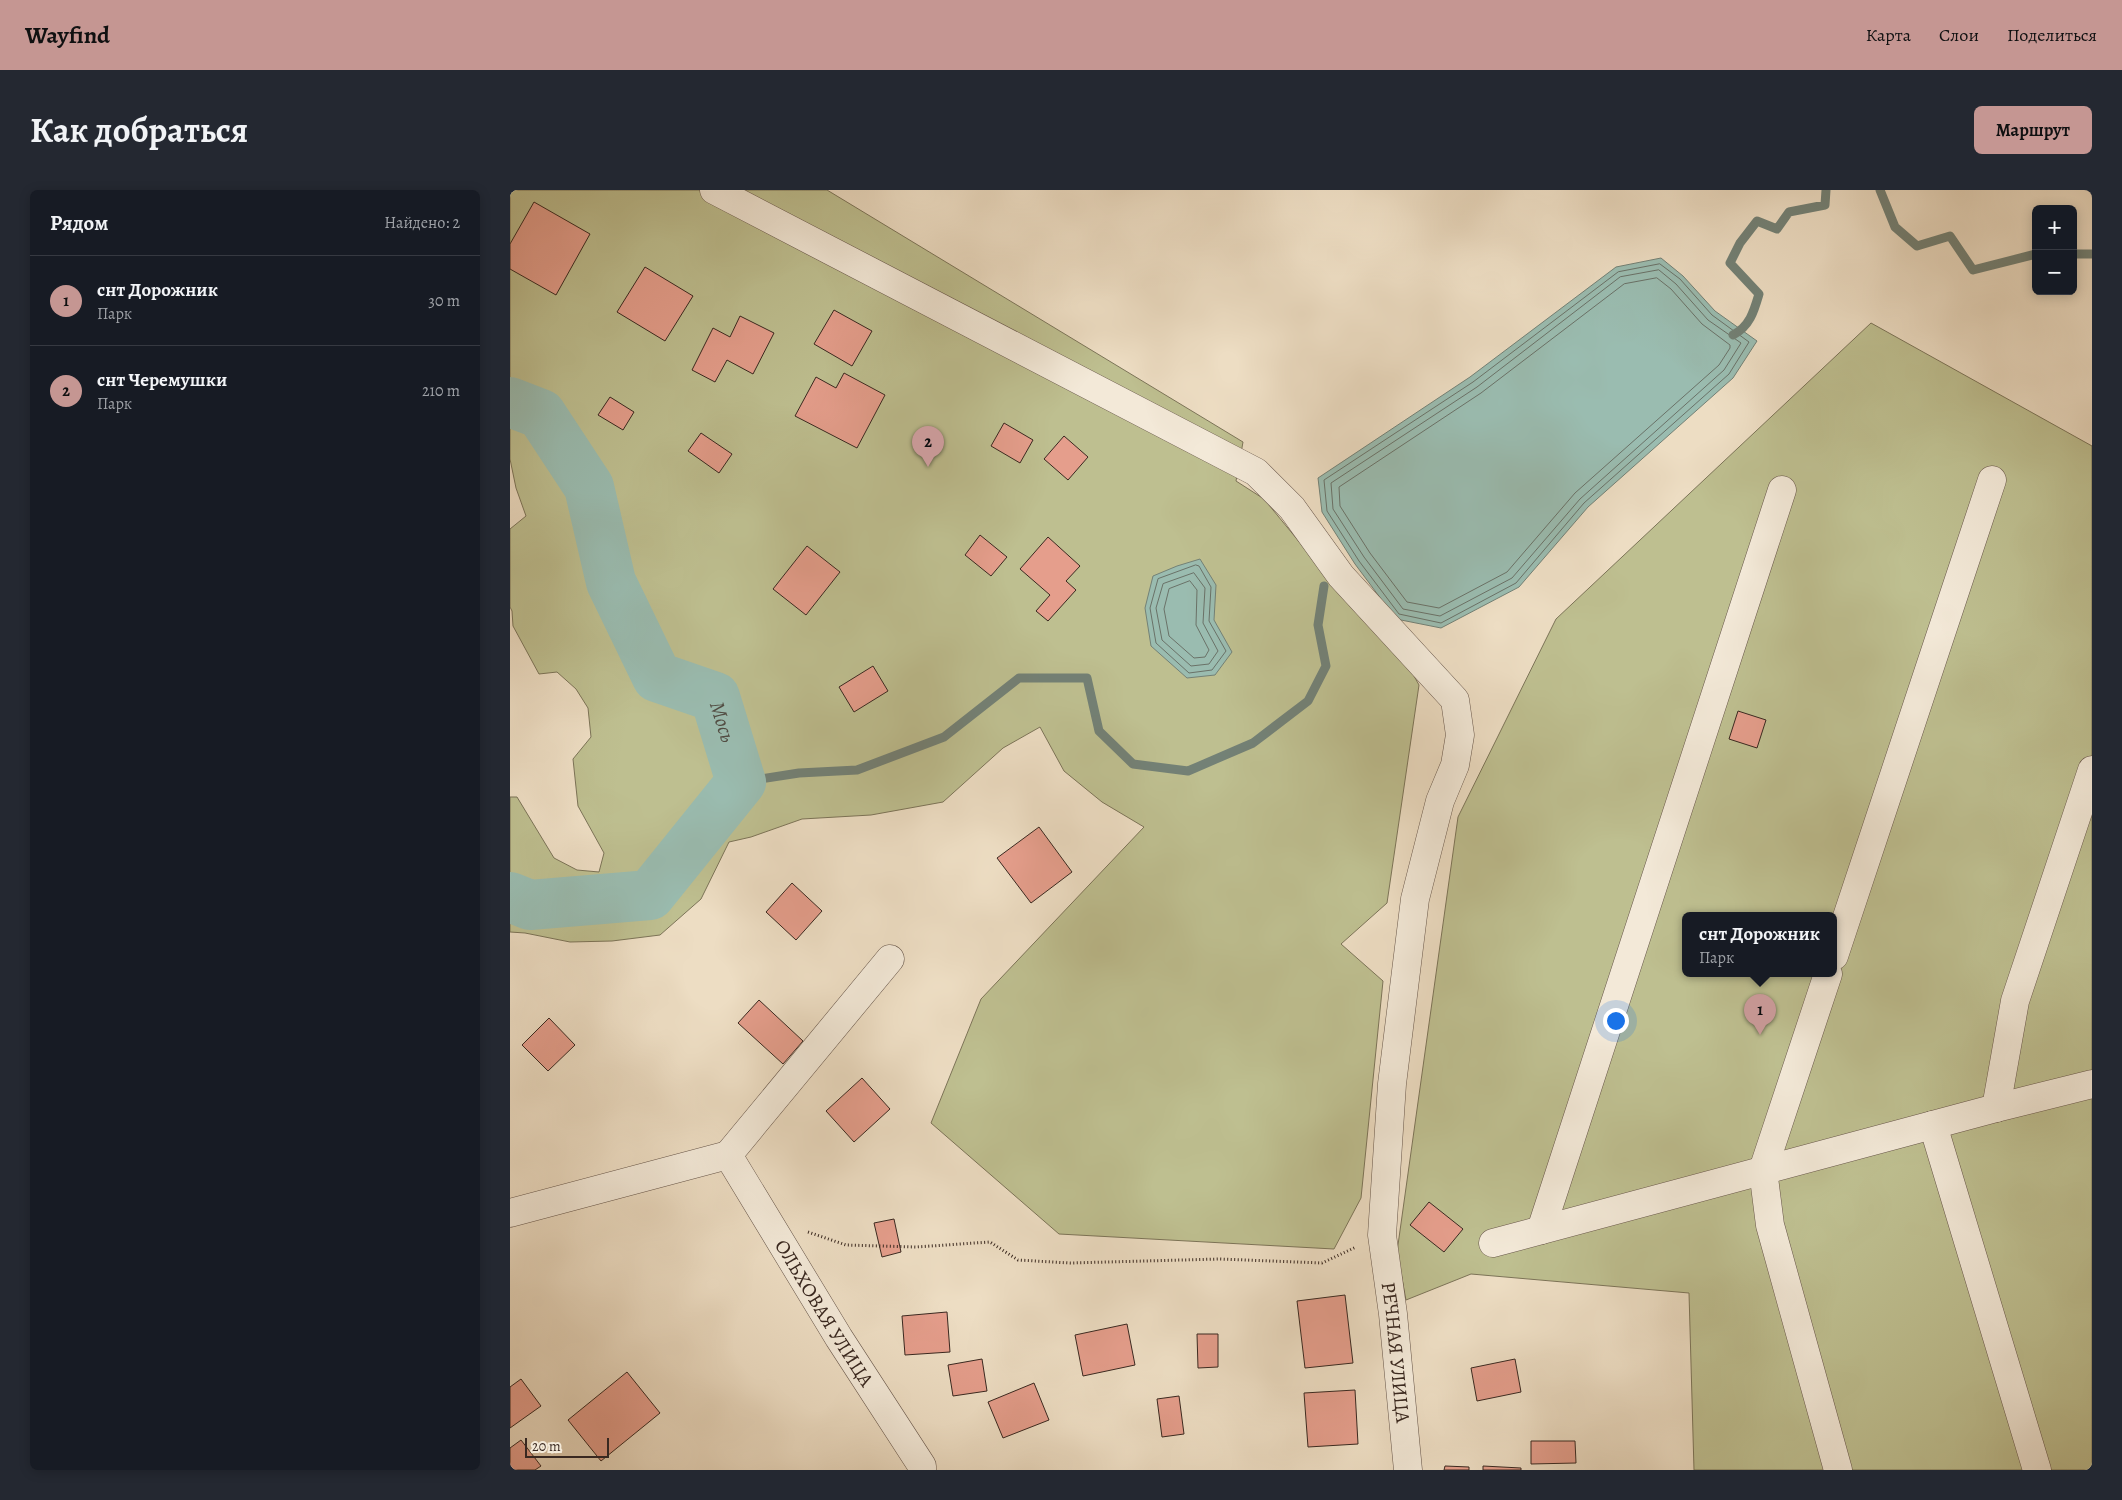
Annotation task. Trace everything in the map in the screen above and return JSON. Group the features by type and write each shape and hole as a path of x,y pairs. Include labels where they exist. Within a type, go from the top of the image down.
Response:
{"street":[{"name":"РЕЧНАЯ УЛИЦА","path":"714,190 1256,472 1292,508 1341,576 1455,700 1460,735 1455,765 1440,801 1416,899 1392,1084 1382,1235 1393,1314 1408,1470"},
{"path":"1837,947 1992,480"},
{"path":"1540,1230 1782,490"},
{"path":"1996,1108 2016,1001 2092,770"},
{"path":"510,1213 728,1155 890,958"},
{"path":"1827,977 1762,1170 1770,1225 1838,1470"},
{"path":"1493,1243 1762,1170 2092,1084"},
{"path":"1933,1125 2037,1470"},
{"name":"ОЛЬХОВАЯ УЛИЦА","path":"728,1155 839,1338 922,1466 922,1470"}],"path":[{"path":"802,1230 818,1237 846,1244 916,1248 990,1242 1018,1260 1070,1263 1220,1259 1322,1263 1382,1235"}],"green space":[{"path":"510,190 827,190 1243,442 1236,481 1264,499 1361,617 1405,660 1419,685 1387,903 1341,944 1383,981 1361,1198 1334,1249 1059,1234 931,1123 981,999 1144,827 1102,802 1064,771 1040,727 1003,748 943,802 871,815 802,819 751,837 729,842 701,899 660,935 612,941 570,942 510,932 510,797 517,797 554,858 577,870 599,872 604,853 578,806 573,759 591,737 588,708 576,689 557,672 539,674 513,626 510,607 510,529 526,516 516,488 510,459"},
{"path":"1871,323 2092,446 2092,1470 1694,1470 1689,1293 1471,1274 1406,1300 1397,1252 1458,817 1556,619"}],"water":[{"path":"1661,258 1683,276 1715,311 1757,341 1733,378 1588,507 1519,587 1441,628 1396,619 1355,564 1322,512 1318,478 1470,377 1616,267"},
{"path":"1200,559 1216,585 1214,620 1232,652 1215,675 1187,678 1151,646 1145,608 1153,576"}],"building":[{"path":"534,202 590,234 556,295 510,269 510,244"},
{"path":"645,267 693,296 665,341 617,312"},
{"path":"834,310 872,331 852,366 814,344"},
{"path":"740,316 774,333 753,374 727,360 715,382 692,370 713,328 730,337"},
{"path":"844,373 885,395 857,448 795,416 816,377 836,388"},
{"path":"610,397 634,412 623,430 598,415"},
{"path":"1004,423 1033,440 1020,463 991,446"},
{"path":"701,433 732,454 719,473 688,451"},
{"path":"1064,436 1088,457 1068,480 1044,459"},
{"path":"980,535 1007,557 991,576 965,555"},
{"path":"1048,537 1080,566 1066,581 1076,590 1048,621 1036,611 1050,595 1020,569"},
{"path":"807,546 840,572 806,615 773,589"},
{"path":"873,666 888,691 854,712 839,687"},
{"path":"1738,711 1766,720 1757,748 1729,739"},
{"path":"1039,827 1072,872 1031,903 997,858"},
{"path":"792,883 822,911 796,940 766,912"},
{"path":"759,1000 803,1041 783,1064 738,1023"},
{"path":"549,1018 575,1045 548,1071 522,1045"},
{"path":"862,1078 890,1109 854,1142 826,1111"},
{"path":"1429,1202 1463,1229 1444,1252 1410,1225"},
{"path":"894,1219 901,1252 882,1257 874,1223"},
{"path":"1345,1295 1353,1363 1305,1368 1297,1301"},
{"path":"947,1312 950,1352 905,1355 902,1316"},
{"path":"1127,1324 1135,1365 1083,1376 1075,1335"},
{"path":"1197,1334 1218,1334 1218,1367 1198,1368"},
{"path":"982,1359 987,1391 953,1396 948,1365"},
{"path":"1515,1359 1521,1392 1477,1401 1471,1368"},
{"path":"627,1372 660,1413 601,1461 568,1420"},
{"path":"521,1379 541,1406 510,1428 510,1387"},
{"path":"1034,1383 1049,1420 1003,1438 988,1402"},
{"path":"1355,1390 1358,1444 1308,1447 1304,1393"},
{"path":"1179,1396 1184,1434 1162,1437 1157,1399"},
{"path":"521,1440 541,1466 535,1470 510,1470 510,1448"},
{"path":"1531,1441 1575,1441 1576,1463 1531,1464"},
{"path":"1445,1466 1469,1467 1469,1470 1444,1470"},
{"path":"1483,1466 1521,1468 1521,1470 1483,1470"}],"waterway":[{"path":"1733,335 1747,323 1759,294 1730,263 1740,243 1757,221 1777,229 1789,212 1825,205 1826,190"},
{"path":"1880,190 1895,227 1917,246 1950,236 1973,270 2032,255"},
{"path":"2077,254 2092,254"},
{"name":"Мось","path":"510,402 541,414 589,487 611,582 657,677 715,697 741,782 650,895 530,905 510,897"},
{"path":"741,782 799,773 857,770 944,737 1019,678 1087,678 1099,731 1133,764 1188,771 1253,743 1308,701 1326,666 1318,625 1324,586"}],"place":[{"name":"снт Черемушки","path":"928,467"},
{"name":"снт Дорожник","path":"1760,1035"}]}
